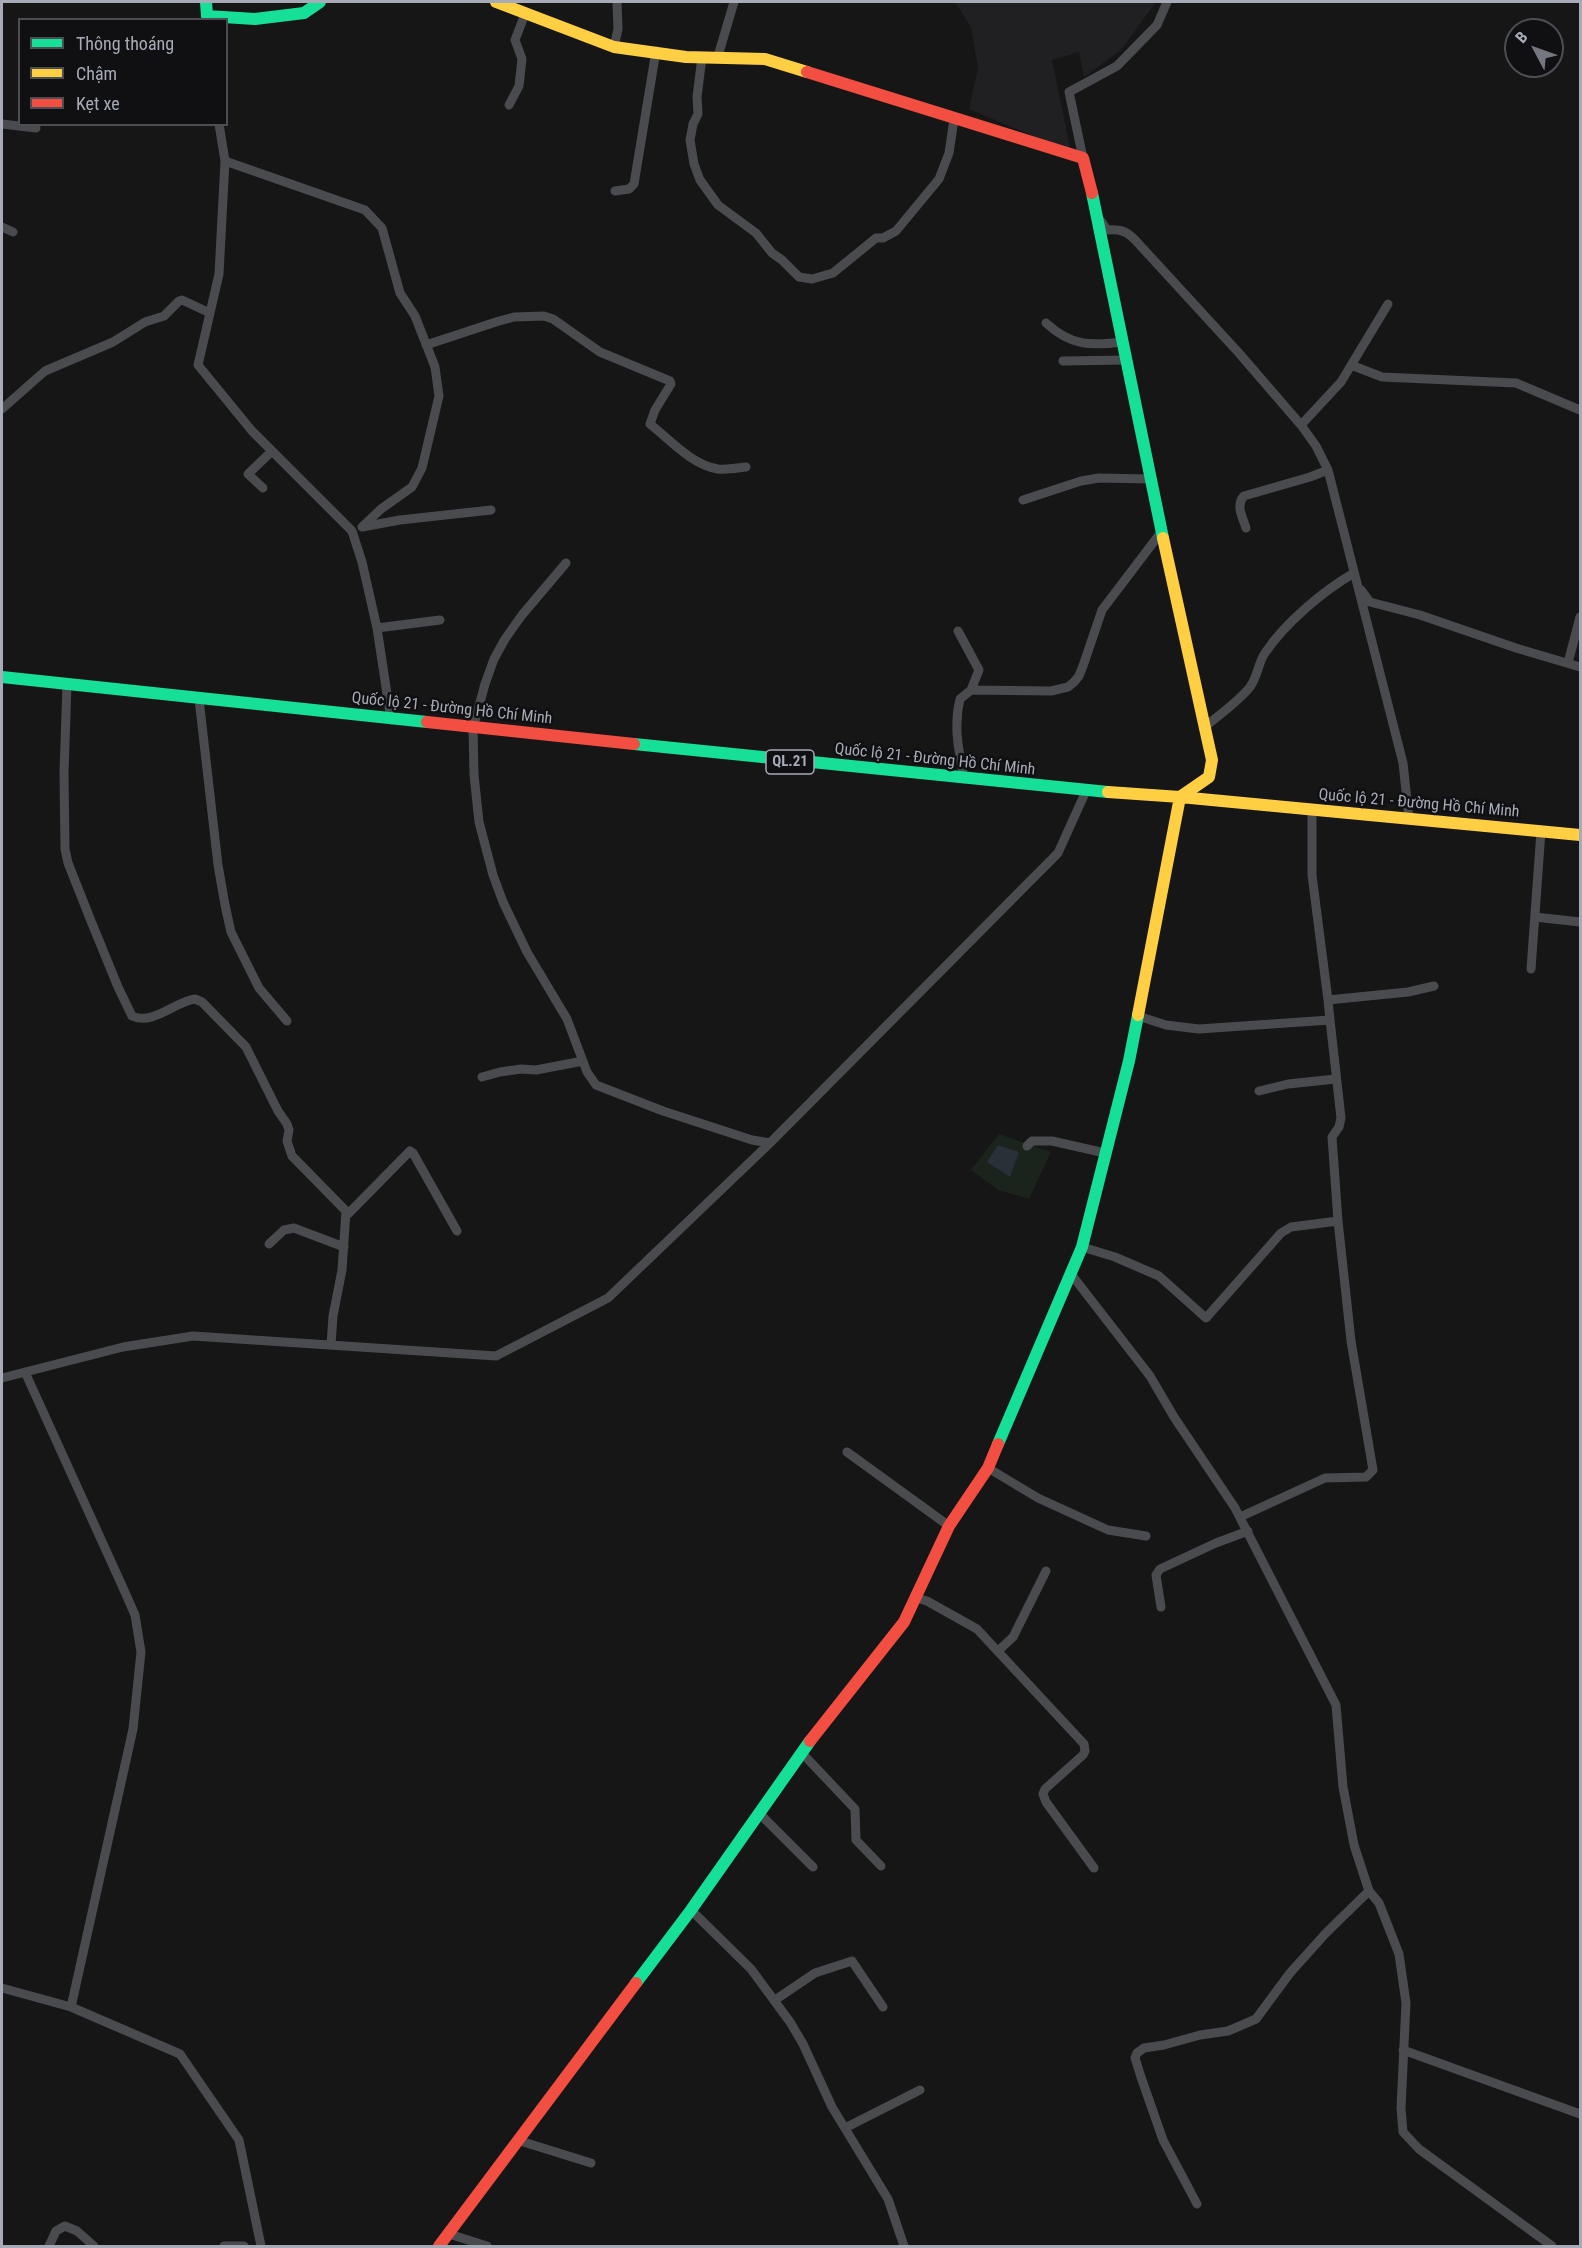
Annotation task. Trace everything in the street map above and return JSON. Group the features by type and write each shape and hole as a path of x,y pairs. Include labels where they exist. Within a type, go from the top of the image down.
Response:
{"main road":[{"path":"206,2 207,18 255,18 303,13 320,2"},
{"path":"439,2247 517,2140 692,1910 801,1752 904,1622 949,1526 988,1468 1082,1246 1129,1062 1180,797 1209,777 1212,760 1150,479 1099,219 1083,158 765,59 718,56 686,57 656,51 614,47 495,2"},
{"name":"Quốc lộ 21 - Đường Hồ Chí Minh","path":"2,677 964,779 1581,835"}],"street":[{"path":"614,47 618,29 617,2"},
{"path":"718,56 734,2"},
{"path":"1083,158 1069,92 1117,66 1156,25 1167,2"},
{"path":"509,105 519,86 522,56 516,40 525,14"},
{"path":"615,191 629,189 634,184 656,51"},
{"path":"702,57 697,97 698,114 693,124 690,140 694,164 700,180 718,205 756,233 772,253 799,277 812,279 833,273 876,238 883,238 896,231 939,179 949,153 954,119"},
{"path":"219,126 225,161 219,274 198,365 252,431 352,531 362,562 377,628 391,720"},
{"path":"2,127 36,128"},
{"path":"225,161 365,210 382,228 400,293 415,316 426,345 438,378 439,396 422,468 412,487 381,509 362,527"},
{"path":"1099,219 1107,230 1119,229 1128,232 1244,359 1301,425 1316,446 1328,470 1403,763 1409,819"},
{"path":"2,227 13,232"},
{"path":"2,408 45,371 113,342 145,322 164,316 179,301 182,300 210,313"},
{"path":"1301,425 1341,382 1388,304"},
{"path":"426,345 513,317 544,316 553,319 600,352 670,381 671,384 655,410 650,424 690,456 706,466 720,469 746,467"},
{"path":"1046,323 1057,333 1077,343 1123,342"},
{"path":"1063,361 1126,360"},
{"path":"1351,365 1382,377 1516,383 1581,410"},
{"path":"263,488 246,472 272,450"},
{"path":"1246,528 1239,506 1244,496 1328,470"},
{"path":"1023,500 1081,481 1099,478 1150,479"},
{"path":"352,531 400,520 491,510"},
{"path":"971,690 1051,691 1068,687 1079,676 1102,610 1162,531"},
{"path":"566,563 505,639 494,659 485,684 473,728 478,822 490,866 503,902 527,952 567,1018 587,1072 596,1085 663,1111 752,1140 770,1143"},
{"path":"1205,727 1246,692 1256,678 1265,653 1299,615 1331,587 1354,573"},
{"path":"1358,586 1370,602 1420,615 1581,667"},
{"path":"1568,663 1581,617"},
{"path":"377,628 440,620"},
{"path":"958,631 979,670 971,690 960,699 956,722 964,779"},
{"path":"67,684 63,782 65,849 68,863 129,1012 136,1018 143,1018 162,1013 191,999 202,1002 246,1047 278,1111 287,1124 289,1130 287,1141 292,1156 337,1201 347,1215"},
{"path":"199,699 218,865 231,932 259,988 287,1021"},
{"path":"2,1377 123,1347 193,1336 496,1356 608,1298 770,1143 1058,853 1086,791"},
{"path":"1240,1517 1325,1478 1366,1477 1373,1470 1351,1341 1338,1221 1332,1137 1339,1127 1341,1118 1312,875 1312,811"},
{"path":"1531,969 1540,831"},
{"path":"1535,917 1581,922"},
{"path":"1328,1000 1408,992 1434,986"},
{"path":"1138,1016 1166,1025 1199,1029 1330,1020"},
{"path":"482,1077 500,1072 521,1069 536,1070 583,1061"},
{"path":"1259,1090 1288,1084 1336,1079"},
{"path":"1027,1146 1032,1141 1052,1141 1106,1154"},
{"path":"331,1345 347,1215 410,1151 457,1231"},
{"path":"1082,1246 1159,1276 1206,1318 1281,1233 1292,1227 1338,1221"},
{"path":"269,1244 284,1230 294,1228 344,1247"},
{"path":"1071,1274 1150,1376 1174,1417 1240,1517 1336,1705 1343,1787 1354,1845 1369,1891 1379,1904 1399,1954 1406,2003 1401,2108 1403,2132 1419,2149 1549,2246"},
{"path":"25,1372 135,1615 141,1652 133,1729 71,2007"},
{"path":"847,1452 949,1526"},
{"path":"988,1468 1038,1498 1108,1530 1146,1536"},
{"path":"1161,1607 1156,1575 1160,1569 1248,1531"},
{"path":"998,1652 1013,1637 1046,1571"},
{"path":"916,1598 927,1601 976,1629 1085,1746 1083,1755 1043,1794 1046,1802 1094,1868"},
{"path":"801,1752 855,1809 856,1840 881,1866"},
{"path":"759,1813 813,1867"},
{"path":"1197,2204 1163,2140 1137,2067 1135,2058 1137,2053 1144,2048 1164,2045 1200,2034 1228,2031 1256,2019 1290,1973 1326,1933 1369,1891"},
{"path":"692,1910 751,1969 775,2000 803,2044 832,2107 888,2199 904,2247"},
{"path":"775,2000 814,1973 852,1961 883,2007"},
{"path":"2,1988 71,2007 180,2054 239,2140 261,2247"},
{"path":"1403,2050 1581,2114"},
{"path":"845,2128 920,2090"},
{"path":"517,2140 591,2163"},
{"path":"49,2247 56,2231 65,2226 77,2231 94,2247"},
{"path":"449,2234 487,2247"},
{"path":"224,2247 244,2247"}],"shaded area":[{"path":"955,2 1156,2 1121,50 1084,77 1079,52 1052,60 1071,152 969,109 978,68 971,27"},
{"path":"999,1134 1051,1152 1029,1199 998,1190 971,1170"},
{"path":"998,1145 1019,1152 1010,1177 987,1162"}],"traffic: fast":[{"path":"206,2 207,16 255,19 304,13 320,2"},
{"path":"1092,193 1163,538"},
{"path":"2,677 427,722"},
{"path":"634,744 1108,792"},
{"path":"998,1444 1082,1247 1129,1061 1138,1015"},
{"path":"636,1983 691,1910 810,1741"}],"traffic: slow":[{"path":"496,2 614,47 686,57 765,59 807,72"},
{"path":"1138,1015 1180,797 1209,777 1212,760 1163,538"},
{"path":"1108,792 1580,835"}],"traffic: jam":[{"path":"807,72 1083,158 1092,193"},
{"path":"427,722 634,744"},
{"path":"810,1741 904,1622 949,1526 988,1468 998,1444"},
{"path":"439,2246 636,1983"}]}
